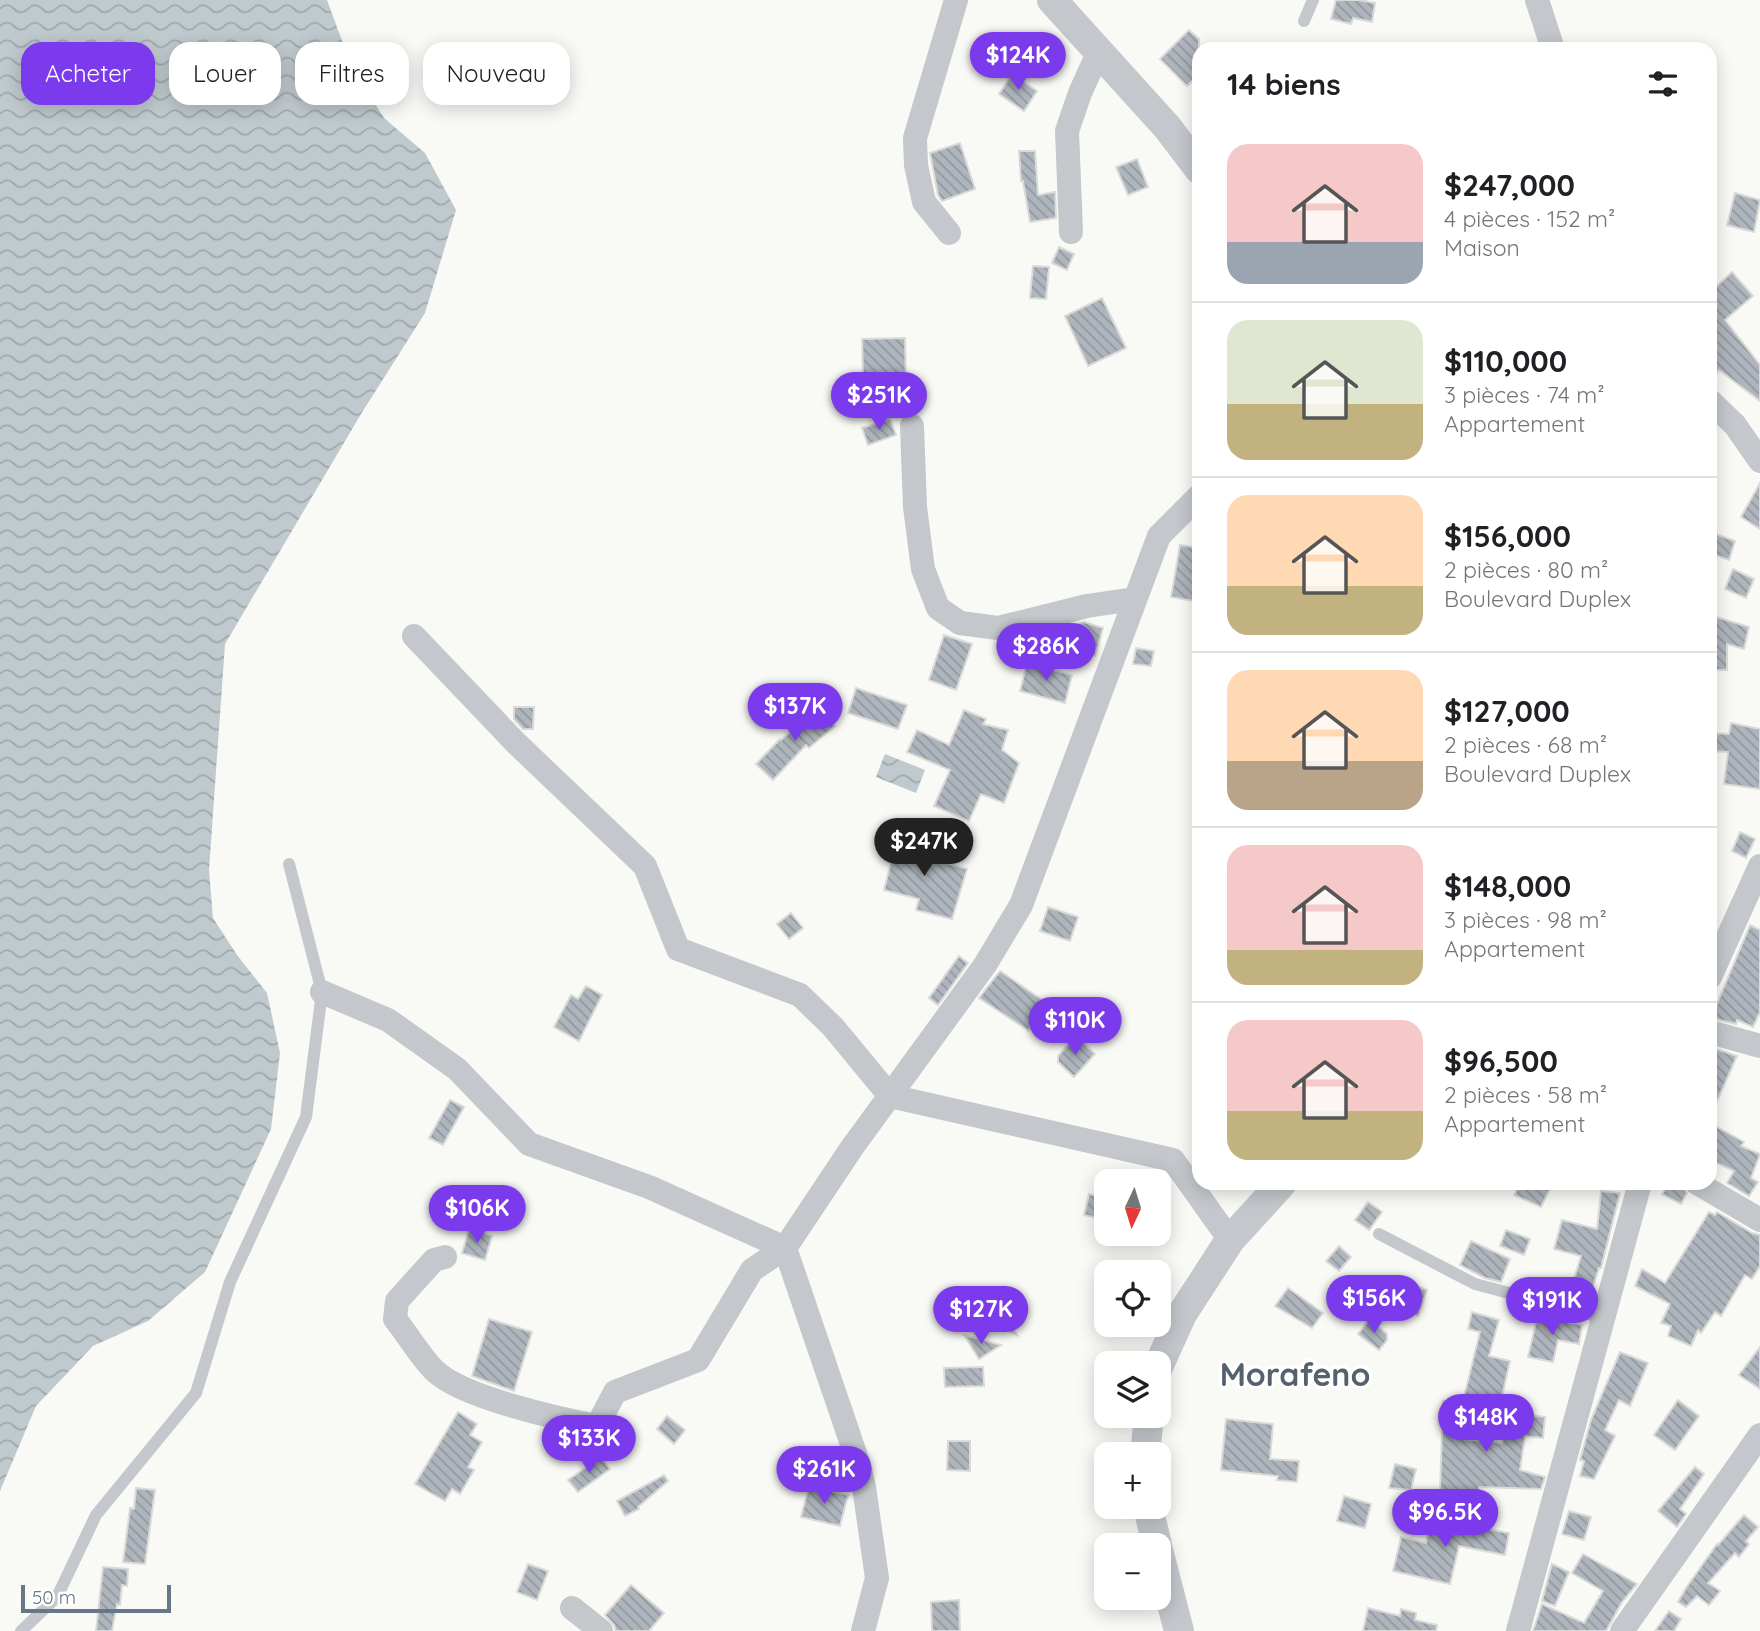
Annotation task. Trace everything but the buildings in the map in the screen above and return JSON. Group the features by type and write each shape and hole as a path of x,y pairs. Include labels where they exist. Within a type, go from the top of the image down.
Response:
{"street":[{"path":"949,233 925,202 916,165 915,138 956,0"},
{"path":"1052,0 1167,127 1192,160"},
{"path":"1537,0 1551,42"},
{"path":"1071,232 1067,131 1099,51"},
{"path":"1717,408 1735,425 1760,461"},
{"path":"912,426 915,507 923,569 938,608 960,623 998,628 1087,606 1134,599"},
{"path":"445,1257 434,1260 397,1301 395,1319 435,1372 472,1393 552,1418 597,1426 615,1392 698,1360 752,1270 785,1248 851,1149 985,965 1021,905 1158,536 1192,503"},
{"path":"414,636 516,743 645,866 678,949 800,995 833,1027 890,1096 1173,1160 1192,1187"},
{"path":"1717,961 1760,866"},
{"path":"322,992 388,1020 457,1069 529,1144 649,1187 785,1248 858,1462 864,1487 877,1578 863,1631"},
{"path":"1717,1034 1760,1046"},
{"path":"1194,1190 1230,1240"},
{"path":"1165,1351 1182,1314 1230,1240 1276,1190"},
{"path":"1518,1631 1638,1190"},
{"path":"1709,1190 1760,1220"},
{"path":"1622,1631 1760,1434"},
{"path":"1171,1600 1179,1631"},
{"path":"572,1608 601,1631"}],"lane":[{"path":"1304,21 1313,0"},
{"path":"21,1631 57,1597 96,1515 196,1393 230,1282 306,1117 322,992 289,864"},
{"path":"1379,1234 1475,1284 1604,1318"}],"water":[{"path":"0,0 327,0 343,42 295,42 295,105 376,105 384,118 425,153 456,210 425,313 361,414 225,644 209,870 213,918 237,955 267,993 280,1053 271,1129 205,1272 148,1321 93,1346 36,1406 0,1491"},
{"path":"885,754 925,770 916,793 876,777"}],"district":[{"name":"Morafeno","path":"1295,1375"}]}
